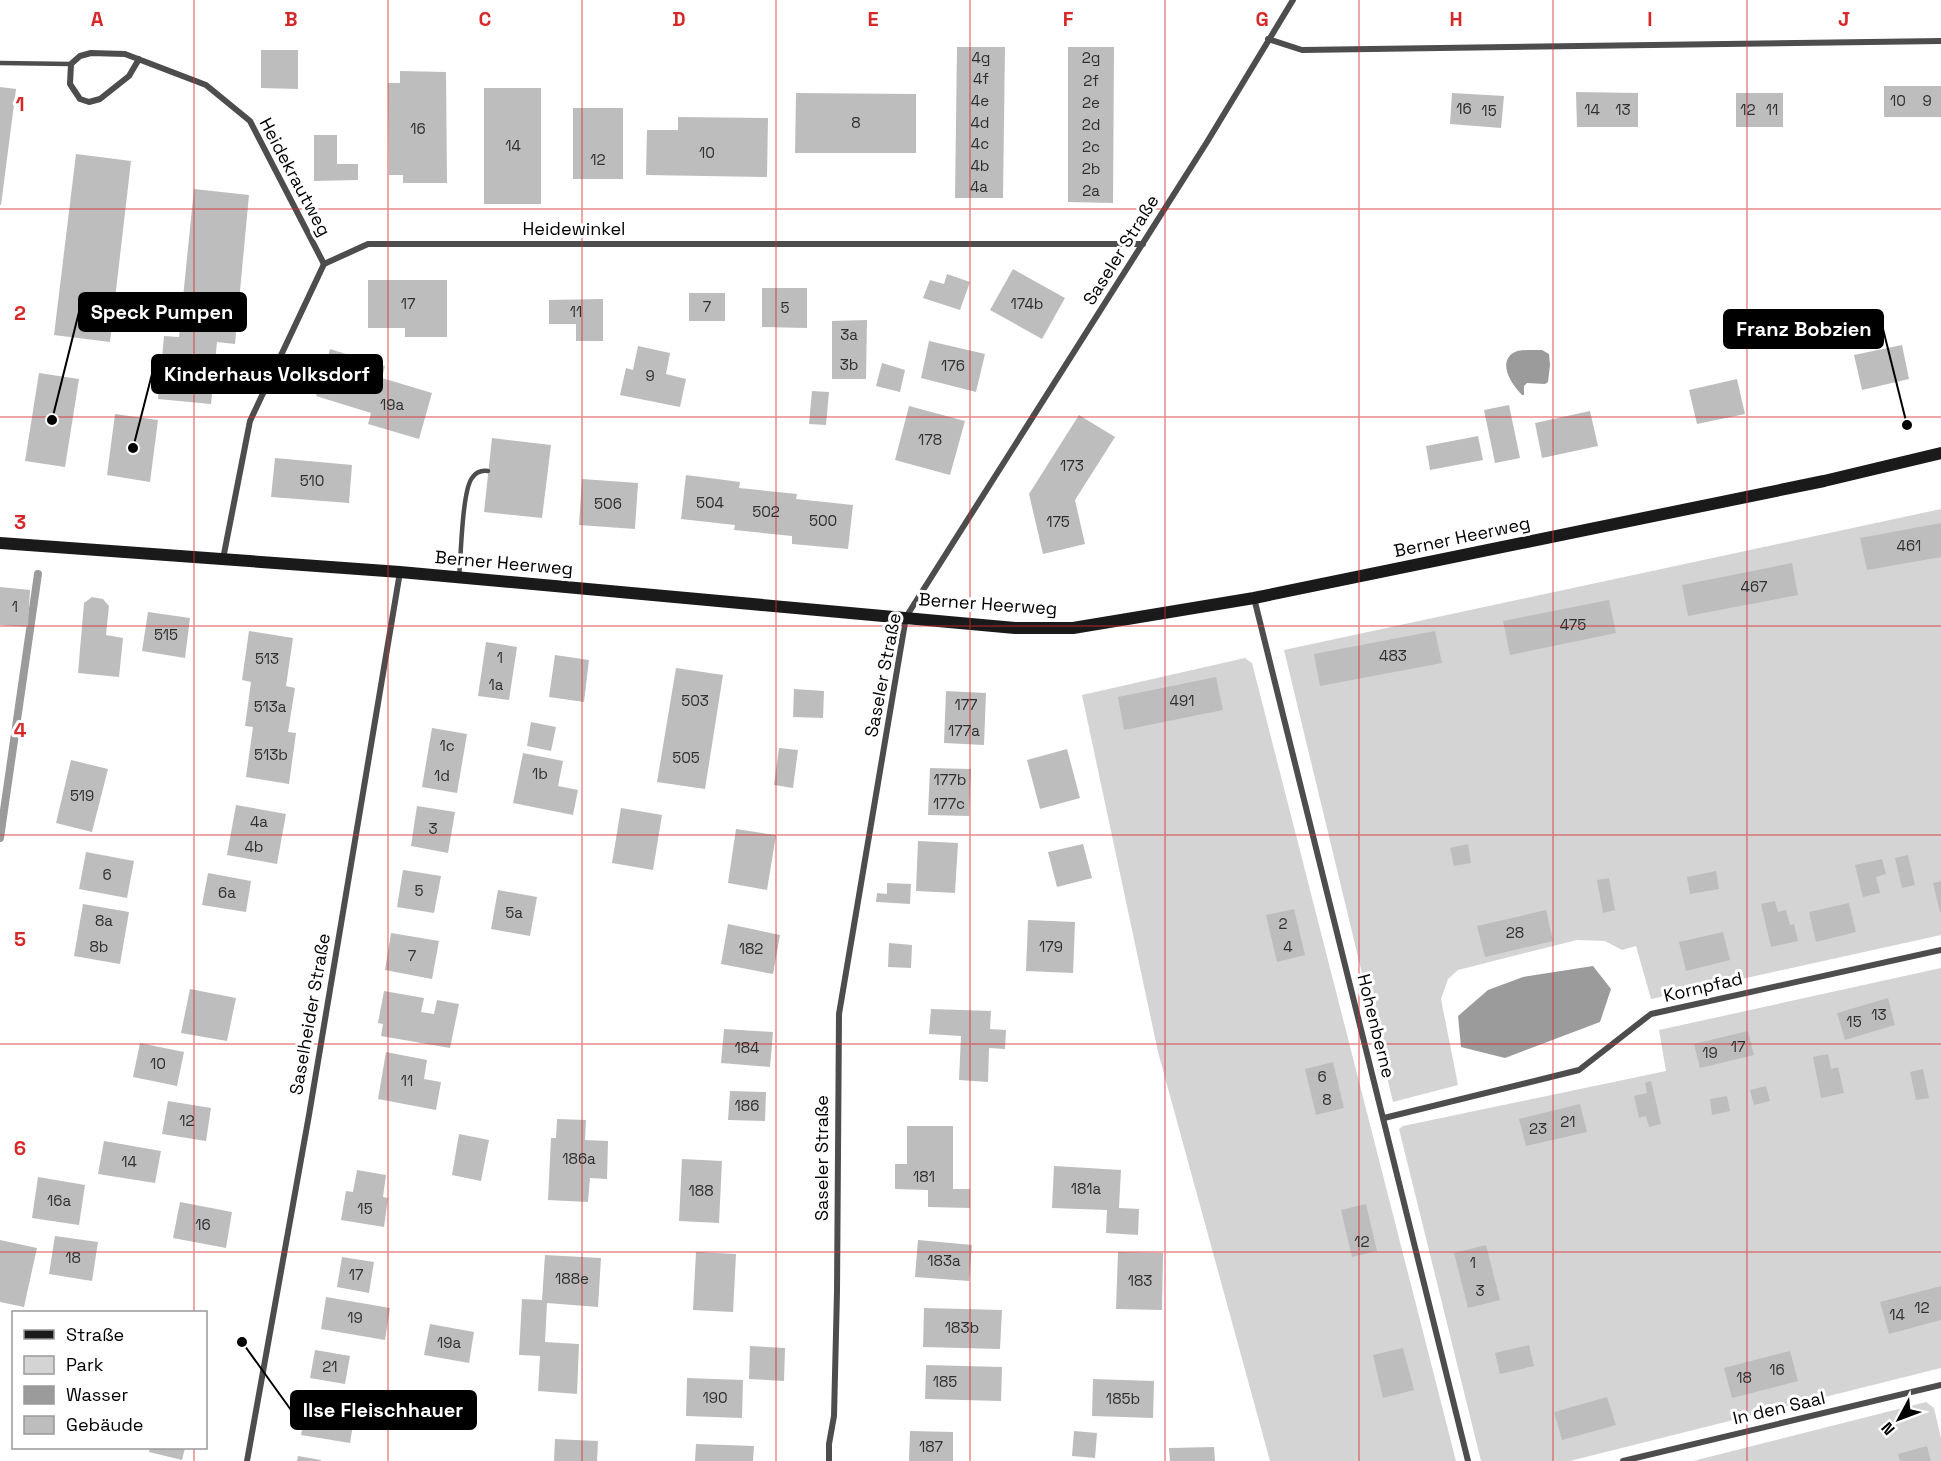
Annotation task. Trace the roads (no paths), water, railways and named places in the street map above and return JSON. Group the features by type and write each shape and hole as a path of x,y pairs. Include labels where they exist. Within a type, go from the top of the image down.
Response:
{"main road":[{"name":"Berner Heerweg","path":"0,543 400,572 1015,628 1073,628 1254,598 1824,481 1941,453"}],"street":[{"name":"Saseler Straße","path":"829,1461 829,1444 834,1416 837,1292 839,1014 906,617 1143,244 1293,0"},
{"path":"1268,39 1302,50 1941,41"},
{"name":"Heidekrautweg","path":"71,64 80,57 91,54 124,54 206,85 250,121 324,264"},
{"path":"71,64 70,84 80,99 89,102 100,99 129,76 139,59"},
{"name":"Heidewinkel","path":"324,264 368,244 1143,244"},
{"path":"223,559 250,421 324,264"},
{"name":"Saselheider Straße","path":"247,1461 400,572"},
{"name":"Hohenberne","path":"1254,598 1468,1461"},
{"name":"Kornpfad","path":"1384,1118 1579,1070 1651,1014 1941,950"},
{"name":"In den Saal","path":"1623,1461 1941,1385"}],"lane":[{"path":"0,63 71,64"},
{"path":"459,577 466,491 472,476 483,470 488,471"}],"water":[{"path":"1542,350 1549,354 1548,382 1545,384 1527,383 1524,386 1524,395 1522,395 1508,375 1506,363 1508,358 1519,351"},
{"path":"1593,966 1611,989 1600,1022 1505,1058 1461,1047 1458,1016 1488,990 1523,977"}],"waterway":[{"path":"0,838 38,574"}],"place":[{"name":"Speck Pumpen","path":"52,420"},
{"name":"Franz Bobzien","path":"1907,425"},
{"name":"Kinderhaus Volksdorf","path":"133,448"},
{"name":"Ilse Fleischhauer","path":"242,1342"}]}
